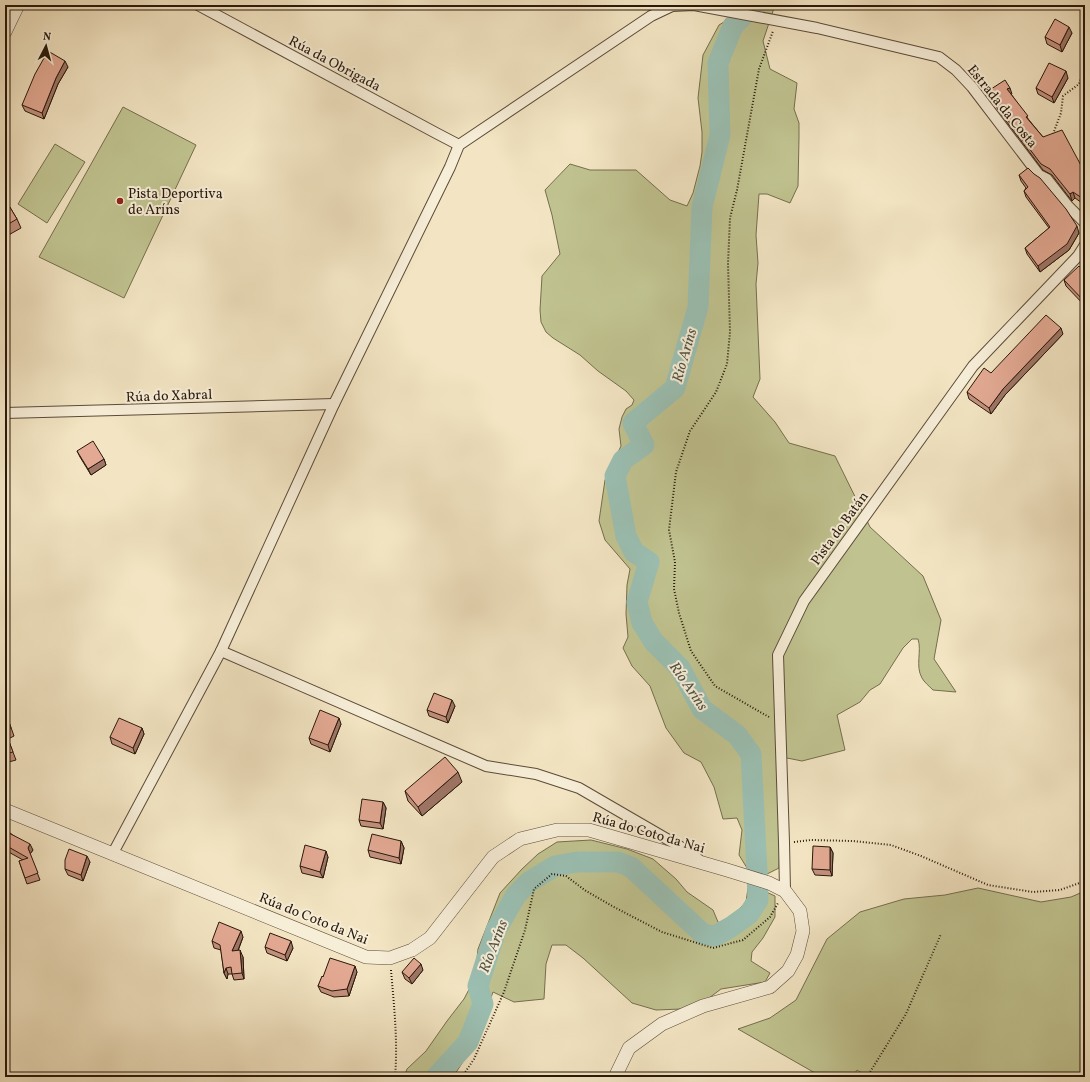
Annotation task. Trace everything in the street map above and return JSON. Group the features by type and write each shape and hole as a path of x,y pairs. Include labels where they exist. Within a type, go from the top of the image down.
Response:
{"street":[{"path":"5,32 18,5"},
{"name":"Rúa da Obrigada","path":"198,5 459,145"},
{"name":"Estrada da Costa","path":"459,145 651,16 672,6 694,5 817,28 939,57 956,70 972,87 1039,175 1047,179 1068,206 1085,223"},
{"path":"113,853 221,651 334,404 450,167 459,145"},
{"name":"Pista do Batán","path":"785,891 778,655 804,601 973,366 1078,256 1085,245"},
{"name":"Rúa do Xabral","path":"5,413 334,404"},
{"path":"221,651 486,766 536,774 579,788 679,846 704,864"},
{"name":"Rúa do Coto da Nai","path":"5,810 366,957 390,958 412,950 430,938 493,857 520,839 557,830 589,830 769,883 785,891"},
{"path":"615,1077 629,1048 662,1024 703,1006 770,987 788,971 796,955 803,931 800,911 785,891"}],"path":[{"path":"776,20 759,69 737,190 730,218 728,264 730,332 727,364 716,392 690,431 676,472 669,530 675,562 674,589 679,613 691,651 715,686 779,724"},
{"path":"1052,136 1062,113 1063,96 1079,84 1085,68"},
{"path":"784,842 811,840 853,841 891,845 921,856 988,885 1033,892 1060,890 1085,881"},
{"path":"462,1077 474,1059 504,992 524,930 534,889 552,874 566,876 586,891 662,932 713,948 743,940 770,917 785,891"},
{"path":"868,1077 906,1014 941,934"},
{"path":"390,958 395,1024 395,1077"}],"green space":[{"path":"738,5 775,5 763,41 770,69 797,83 794,109 799,123 798,186 790,203 767,194 759,194 756,235 758,263 756,284 760,379 753,397 775,422 789,443 835,456 870,527 923,576 941,620 934,659 956,692 933,690 924,681 919,669 918,639 912,639 903,648 880,684 870,690 860,702 837,715 845,750 802,761 787,758 777,770 780,843 779,868 767,874 747,868 739,855 742,830 737,818 723,819 714,787 701,762 684,753 666,728 650,686 632,666 623,648 628,637 626,614 627,585 630,569 605,540 599,521 605,480 621,446 619,429 622,417 626,409 632,405 634,400 626,391 598,371 580,355 546,332 541,322 540,310 542,276 560,254 545,190 570,164 590,170 636,170 670,200 687,206 693,193 702,152 702,132 698,98 703,55 719,25 729,19"},
{"name":"Pista Deportiva de Aríns","path":"123,107 196,145 124,298 39,257"},
{"path":"55,144 85,162 47,223 18,204"},
{"path":"591,840 627,849 653,859 676,879 687,892 713,910 718,922 723,925 746,902 748,888 764,891 775,896 775,917 763,938 752,952 751,961 770,973 765,982 721,989 709,998 681,1009 656,1010 632,1003 583,958 566,945 552,945 546,964 544,999 514,1002 493,992 474,1045 453,1077 404,1077 407,1069 426,1051 464,999 475,978 478,949 500,893 538,854 557,842"},
{"path":"978,888 1041,902 1071,897 1085,891 1085,1077 868,1077 857,1070 853,1077 822,1077 738,1029 770,1018 796,1000 827,939 860,912 904,899 945,895"}],"building":[{"path":"1055,19 1069,27 1060,45 1045,37"},
{"path":"48,51 65,61 56,78 42,113 22,105 35,74"},
{"path":"1049,63 1066,71 1052,97 1036,88"},
{"path":"1005,80 1010,88 1007,89 1028,116 1026,117 1043,137 1062,130 1084,171 1085,169 1085,200 1073,192 1070,194 1050,169 1041,164 998,107 988,91"},
{"path":"1028,168 1040,178 1066,209 1077,226 1067,244 1038,266 1025,248 1050,227 1024,191 1028,187 1019,175"},
{"path":"5,199 17,219 5,226"},
{"path":"1079,266 1085,272 1085,302 1064,280"},
{"path":"1046,315 1061,328 1003,389 989,408 967,392 984,368 991,373"},
{"path":"93,441 104,459 88,469 77,451"},
{"path":"434,693 452,700 446,717 427,710"},
{"path":"320,710 339,718 328,745 309,738"},
{"path":"119,718 142,728 133,748 110,737"},
{"path":"8,719 11,728 5,730 5,720"},
{"path":"5,731 13,752 5,754"},
{"path":"445,757 458,772 418,807 405,791"},
{"path":"362,799 383,802 380,823 359,820"},
{"path":"5,827 8,829 7,832 30,844 28,848 38,873 25,878 19,861 28,858 5,845"},
{"path":"372,834 401,841 399,858 368,850"},
{"path":"305,845 326,851 320,872 300,866"},
{"path":"813,846 830,847 830,870 812,869"},
{"path":"69,849 87,856 81,875 65,869 65,860"},
{"path":"219,922 241,931 232,951 240,950 242,973 232,974 231,967 226,968 224,973 220,945 212,941"},
{"path":"270,933 291,941 285,955 265,947"},
{"path":"330,958 355,966 347,989 332,991 318,986"},
{"path":"414,958 421,964 409,978 402,972"}],"waterway":[{"name":"Río Aríns","path":"436,1077 468,1042 483,1004 478,986 496,930 516,895 529,882 555,866 577,862 618,862 631,867 703,934 715,936 731,927 749,914 758,900 751,754 737,735 702,709 680,668 654,642 642,623 637,602 649,562 634,552 626,536 615,476 623,460 644,445 633,423 675,388 698,307 702,207 720,135 718,63 733,26 754,5"}],"place":[{"name":"Pista Deportiva de Aríns","path":"120,201"}]}
